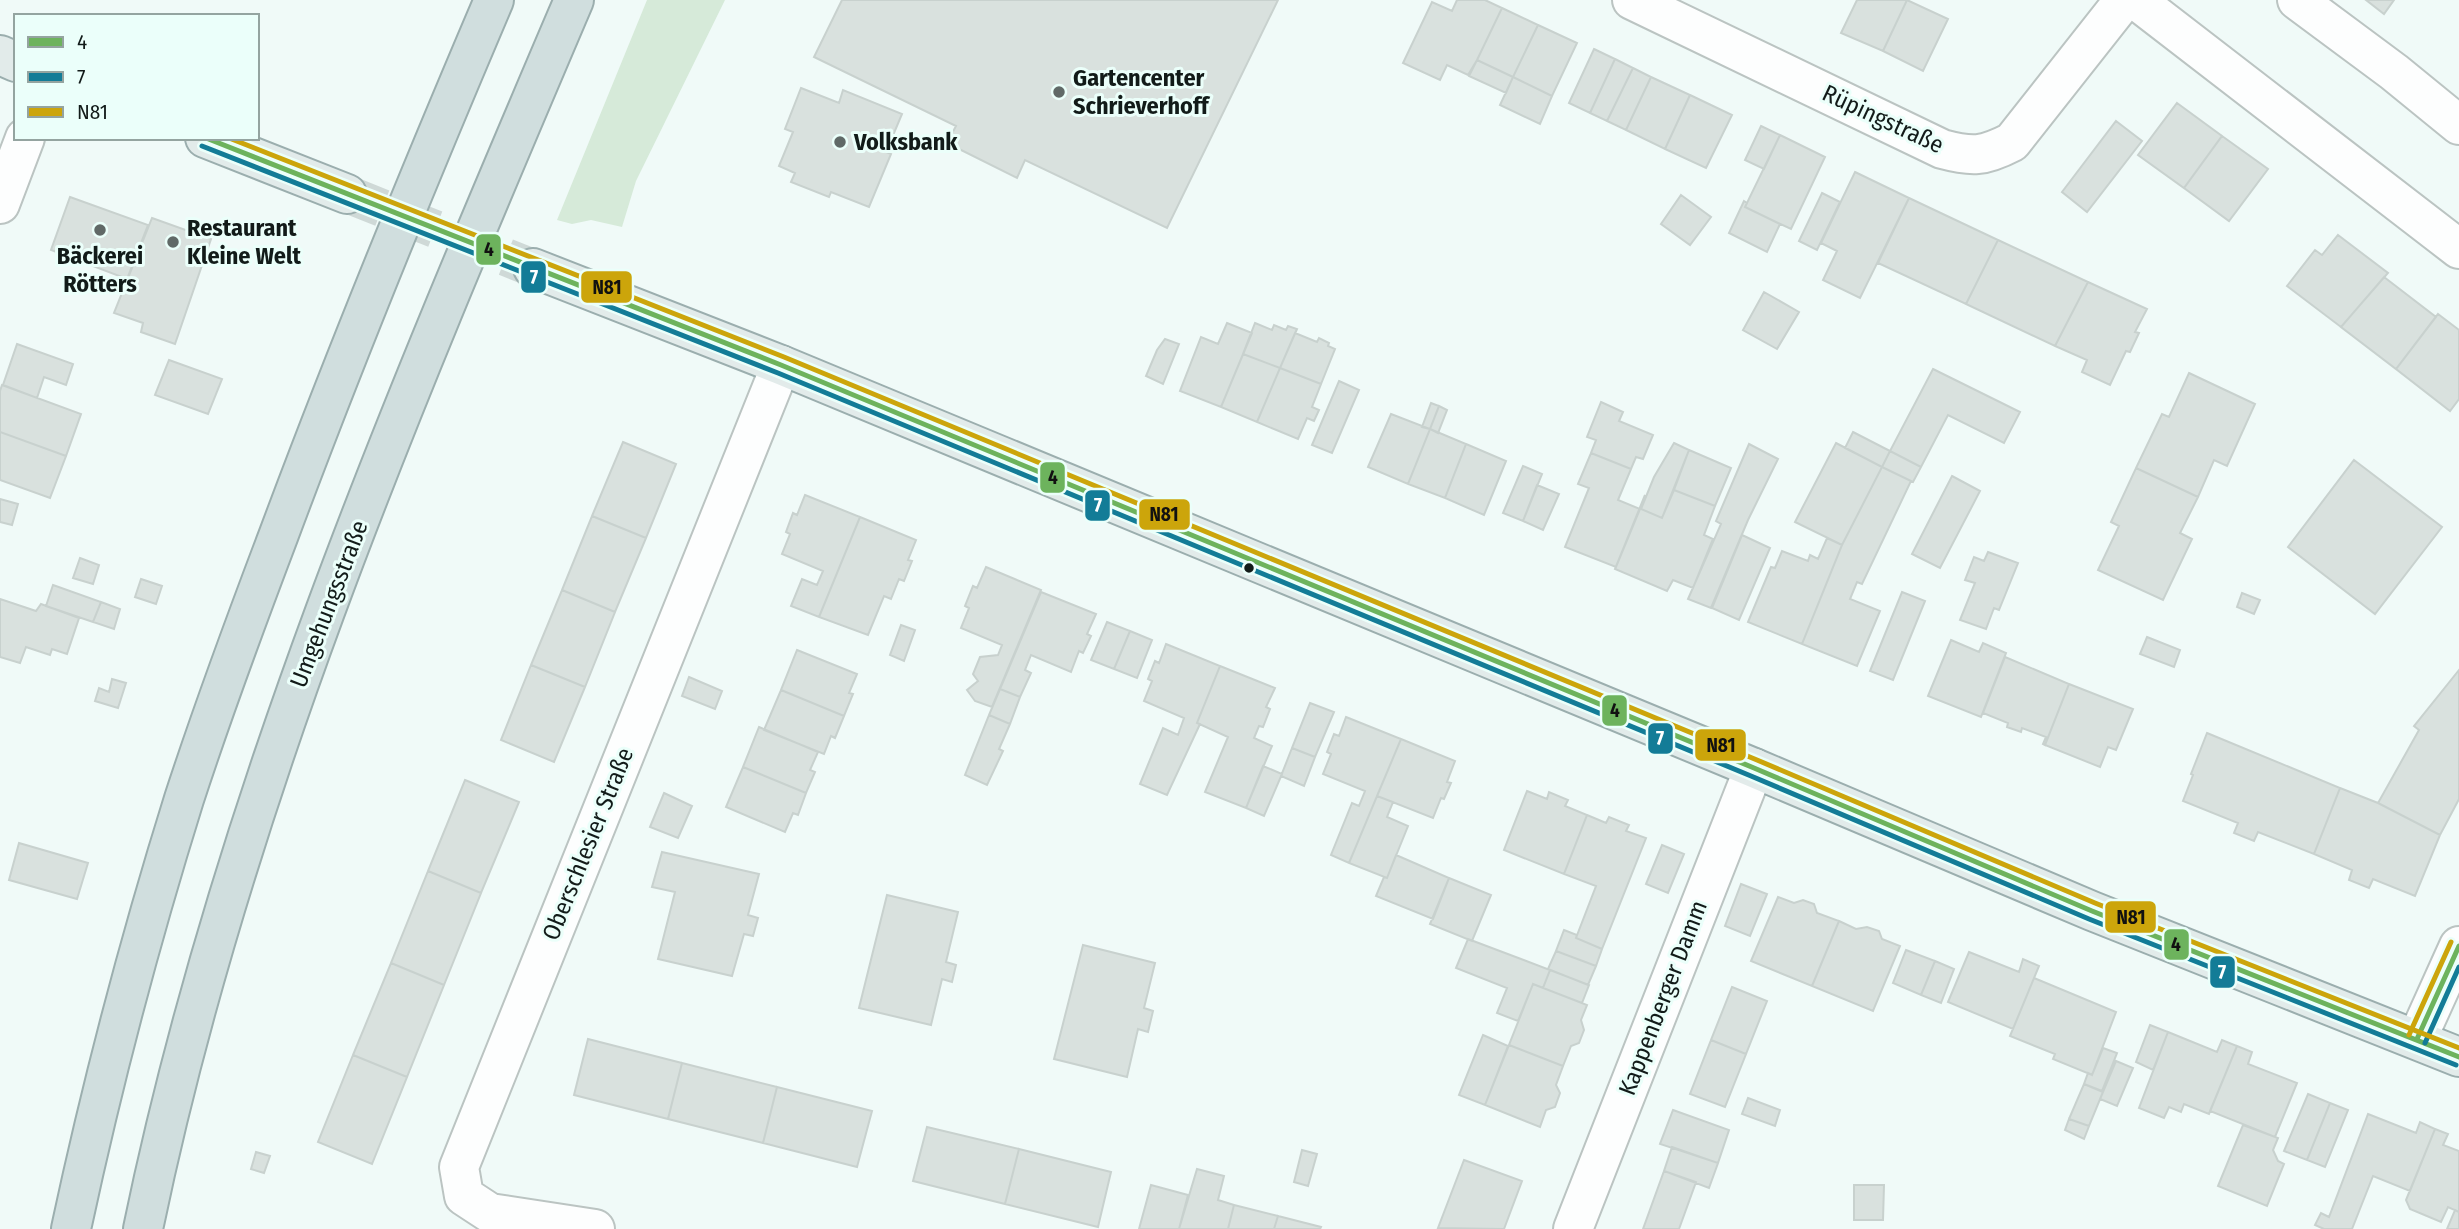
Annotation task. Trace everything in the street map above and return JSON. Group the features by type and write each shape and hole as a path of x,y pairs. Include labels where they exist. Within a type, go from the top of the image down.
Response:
{"highway":[{"path":"457,87 483,0"},
{"path":"71,1229 131,981 189,786 241,634 297,484 457,87 495,0"},
{"name":"Umgehungsstraße","path":"144,1229 204,985 247,838 301,677 412,387 574,0"}],"main road":[{"path":"210,140 347,194"},
{"path":"533,268 780,365 1754,768 2092,911 2459,1058"}],"street":[{"name":"Rüpingstraße","path":"1632,0 1942,149 1968,156 1990,153 2012,142 2123,0"},
{"path":"2136,0 2459,249"},
{"path":"2297,0 2459,125"},
{"path":"0,204 24,140"},
{"name":"Oberschlesier Straße","path":"595,1229 490,1213 464,1196 459,1167 780,365"},
{"name":"Kappenberger Damm","path":"1573,1229 1754,768"},
{"path":"2417,1039 2459,946"}],"green space":[{"path":"647,0 725,0 636,181 622,227 591,220 572,224 557,220"}],"building":[{"name":"Gartencenter Schrieverhoff","path":"842,0 1278,0 1167,228 1025,160 1017,178 947,143 956,126 814,57"},
{"path":"1457,0 1485,0 1502,8 1468,75 1447,65 1440,80 1403,63 1432,2 1452,11"},
{"path":"1857,0 1907,0 1883,51 1841,33"},
{"path":"1907,0 1948,19 1923,71 1883,51"},
{"path":"2366,0 2394,0 2384,14"},
{"path":"1502,8 1538,25 1513,77 1477,60"},
{"path":"1538,25 1577,43 1552,96 1513,77"},
{"path":"1594,49 1615,59 1590,113 1569,103"},
{"path":"1615,59 1633,68 1607,121 1590,113"},
{"path":"1477,60 1513,77 1506,93 1469,76"},
{"path":"1633,68 1651,77 1626,130 1607,121"},
{"path":"1513,77 1552,96 1540,124 1500,105"},
{"path":"1651,77 1690,95 1665,149 1626,130"},
{"name":"Volksbank","path":"801,88 839,103 843,90 902,114 886,152 891,154 869,207 831,192 829,197 791,182 795,173 779,166 793,132 785,129"},
{"path":"1690,95 1732,115 1706,168 1665,149"},
{"path":"2177,103 2222,136 2184,188 2138,155"},
{"path":"2116,121 2142,141 2087,212 2062,192"},
{"path":"1761,126 1780,135 1764,169 1745,160"},
{"path":"1780,135 1825,157 1791,229 1745,207"},
{"path":"2222,136 2268,169 2229,221 2184,188"},
{"path":"1855,172 1909,198 1860,298 1823,280 1837,251 1821,243"},
{"path":"1822,193 1840,202 1817,250 1799,241"},
{"path":"1681,195 1711,217 1690,245 1661,224"},
{"path":"70,197 148,225 127,279 51,250"},
{"path":"1909,198 1998,240 1966,304 1878,263"},
{"path":"1744,201 1747,203 1745,207 1780,224 1767,252 1729,233"},
{"path":"152,218 211,239 175,344 141,332 143,323 114,313"},
{"path":"2338,235 2388,273 2341,327 2287,286 2315,250 2322,255"},
{"path":"1998,240 2088,282 2055,346 1966,304"},
{"path":"2384,277 2436,317 2396,369 2341,327"},
{"path":"2088,282 2147,309 2135,332 2139,333 2130,352 2126,351 2110,385 2082,372 2087,360 2055,346"},
{"path":"1764,292 1799,312 1777,349 1743,330"},
{"path":"2438,314 2459,330 2459,399 2450,411 2396,369"},
{"path":"1227,323 1252,333 1221,407 1180,391 1201,337 1218,344"},
{"path":"1255,323 1272,330 1274,325 1286,330 1288,326 1297,329 1280,368 1243,354"},
{"path":"1295,333 1317,342 1319,338 1335,349 1321,384 1280,368"},
{"path":"1165,339 1179,344 1163,384 1146,376"},
{"path":"17,344 73,364 66,385 44,377 37,398 3,385"},
{"path":"1243,354 1280,368 1257,422 1221,407"},
{"path":"169,360 222,379 208,414 155,395"},
{"path":"1280,368 1321,384 1312,407 1319,410 1314,421 1307,418 1298,439 1257,422"},
{"path":"1933,369 2020,412 2004,443 1948,415 1921,467 1890,451"},
{"path":"2189,373 2255,404 2227,466 2214,460 2198,497 2136,468 2162,414 2169,417"},
{"path":"1339,381 1359,390 1332,453 1312,445"},
{"path":"2,385 81,414 66,456 0,432"},
{"path":"1601,402 1623,412 1619,421 1653,435 1643,459 1636,457 1631,469 1591,453 1596,440 1587,437"},
{"path":"1431,403 1439,406 1430,429 1422,427"},
{"path":"1439,406 1447,410 1438,433 1430,429"},
{"path":"1391,414 1430,429 1408,484 1368,467"},
{"path":"1430,429 1466,444 1445,498 1408,484"},
{"path":"0,432 66,456 50,498 0,480"},
{"path":"1853,432 1890,451 1882,467 1845,448"},
{"path":"623,442 676,464 646,538 592,516"},
{"path":"1674,443 1689,450 1662,518 1641,509 1654,477"},
{"path":"1836,443 1882,467 1842,545 1795,522"},
{"path":"1466,444 1506,461 1484,515 1445,498"},
{"path":"1749,444 1778,459 1748,520 1711,608 1688,599 1721,524 1716,521"},
{"path":"1689,450 1731,468 1715,506 1674,490"},
{"path":"1890,451 1921,467 1913,482 1882,467"},
{"path":"1591,453 1631,469 1618,500 1640,509 1616,567 1565,547 1589,488 1578,484"},
{"path":"2354,460 2442,527 2375,614 2288,547"},
{"path":"1523,466 1542,474 1523,521 1503,513"},
{"path":"1882,467 1911,481 1862,584 1857,582 1850,599 1880,611 1857,666 1802,644 1842,545"},
{"path":"2136,468 2198,497 2180,533 2192,539 2163,600 2098,570 2119,526 2111,522"},
{"path":"1952,476 1980,491 1940,568 1912,554"},
{"path":"1537,485 1559,494 1543,530 1523,521"},
{"path":"1674,490 1715,506 1704,535 1713,539 1693,588 1673,580 1667,591 1615,569 1645,495 1641,509 1662,518"},
{"path":"805,495 860,517 819,617 791,606 802,579 817,585 823,571 782,554 790,534 786,532 793,513 797,515"},
{"path":"0,499 18,504 12,525 0,522"},
{"path":"592,516 646,538 615,612 562,590"},
{"path":"860,517 916,540 904,581 899,579 891,599 884,596 868,635 819,617"},
{"path":"1742,535 1770,548 1739,620 1712,608"},
{"path":"1827,538 1842,545 1802,644 1748,622 1771,567 1775,568 1782,551 1808,561 1810,555 1818,559"},
{"path":"1988,552 2018,563 1999,610 1994,608 1986,629 1960,620 1975,583 1965,580 1974,557 1984,561"},
{"path":"80,558 99,565 93,584 73,578"},
{"path":"986,567 1041,590 992,707 975,701 967,690 978,681 973,674 980,657 998,655 1002,645 961,628 969,608 965,606 973,586 977,588"},
{"path":"141,579 162,586 156,604 135,597"},
{"path":"53,585 101,602 93,622 46,606"},
{"path":"562,590 615,612 585,687 531,665"},
{"path":"1041,592 1096,614 1087,634 1091,636 1083,653 1079,651 1071,672 1031,655 1025,670 1031,673 1020,697 1000,689"},
{"path":"1902,592 1925,601 1893,680 1870,671"},
{"path":"2242,593 2260,600 2254,614 2237,607"},
{"path":"0,599 36,611 41,604 79,618 67,654 52,649 50,655 26,647 20,663 0,657"},
{"path":"101,602 120,609 114,629 93,622"},
{"path":"1107,622 1130,631 1114,669 1091,660"},
{"path":"901,625 915,630 904,661 890,655"},
{"path":"1130,631 1152,640 1137,678 1114,669"},
{"path":"2147,637 2180,650 2174,667 2140,654"},
{"path":"1951,640 1979,652 1983,643 2006,653 1981,717 1928,696"},
{"path":"1166,644 1220,666 1197,723 1200,724 1167,795 1140,784 1163,728 1178,735 1184,718 1144,701 1152,681 1148,679 1155,661 1159,663"},
{"path":"797,650 857,674 844,716 781,690"},
{"path":"2005,657 2069,684 2045,745 2043,744 2046,737 2022,728 2021,732 2007,727 2008,723 1983,713"},
{"path":"531,665 585,687 554,762 501,740"},
{"path":"1220,666 1275,688 1266,707 1270,709 1263,727 1259,726 1254,738 1272,746 1246,808 1205,792 1228,737 1197,723"},
{"path":"2459,670 2459,799 2440,835 2378,803 2419,730 2414,726"},
{"path":"689,677 722,691 715,709 682,696"},
{"path":"112,679 126,683 118,708 95,701 99,688 109,692"},
{"path":"2069,684 2133,709 2116,750 2108,747 2100,767 2045,745"},
{"path":"1000,689 1020,697 1010,724 989,715"},
{"path":"781,690 844,716 835,738 831,736 824,754 764,730"},
{"path":"1310,703 1334,712 1315,757 1292,748"},
{"path":"989,715 1010,724 999,749 1003,751 987,785 965,775"},
{"path":"1346,717 1401,739 1349,863 1331,855 1352,803 1359,806 1365,791 1323,774 1331,754 1327,752 1334,734 1339,736"},
{"path":"759,727 818,752 810,770 815,772 806,793 743,767"},
{"path":"2207,733 2340,788 2314,854 2258,832 2254,841 2234,833 2238,823 2183,801"},
{"path":"1401,739 1455,761 1447,782 1451,783 1433,818 1377,796"},
{"path":"1292,748 1315,757 1304,786 1281,776"},
{"path":"1263,766 1282,774 1264,816 1246,808"},
{"path":"743,767 806,793 798,815 793,813 785,832 726,807"},
{"path":"465,780 519,802 481,893 428,871"},
{"path":"2340,788 2378,803 2440,835 2415,896 2373,879 2369,888 2349,880 2352,870 2314,854"},
{"path":"1527,791 1547,799 1549,792 1568,800 1565,806 1587,815 1564,874 1504,850"},
{"path":"664,793 692,806 678,838 650,827"},
{"path":"1377,796 1393,802 1387,817 1408,826 1387,878 1349,863"},
{"path":"1587,815 1606,823 1609,817 1629,825 1626,831 1646,838 1602,949 1576,938 1596,886 1564,874"},
{"path":"19,843 88,863 77,899 9,880"},
{"path":"1662,845 1684,854 1668,893 1646,884"},
{"path":"662,852 759,874 748,915 758,918 753,936 744,934 732,976 658,959 675,892 652,887"},
{"path":"1396,855 1449,878 1433,919 1376,896"},
{"path":"428,871 481,893 444,985 391,963"},
{"path":"1449,878 1491,895 1472,941 1430,924"},
{"path":"1741,884 1767,894 1750,936 1725,926"},
{"path":"887,895 958,912 946,962 956,965 952,982 942,979 931,1025 859,1008"},
{"path":"1778,897 1794,903 1803,900 1814,904 1817,913 1839,921 1812,986 1751,961"},
{"path":"1839,921 1856,929 1867,927 1879,931 1882,939 1900,946 1873,1011 1812,986"},
{"path":"1564,930 1602,949 1596,966 1556,951"},
{"path":"1468,939 1550,970 1543,988 1533,984 1518,1021 1497,1013 1507,988 1456,968"},
{"path":"1083,945 1155,963 1144,1008 1153,1011 1148,1032 1138,1029 1127,1077 1054,1059"},
{"path":"1906,950 1935,961 1921,995 1893,983"},
{"path":"1556,951 1596,966 1588,985 1548,969"},
{"path":"1969,952 2019,972 2023,959 2039,966 2013,1029 1948,1002"},
{"path":"1935,961 1954,969 1941,1003 1921,995"},
{"path":"391,963 444,985 407,1077 353,1055"},
{"path":"1550,970 1589,985 1582,1003 1543,988"},
{"path":"2034,978 2116,1012 2092,1075 2053,1059 2055,1054 2010,1036"},
{"path":"1533,984 1587,1005 1581,1020 1584,1030 1579,1043 1571,1046 1563,1066 1509,1045"},
{"path":"1732,987 1767,1001 1746,1054 1711,1040"},
{"path":"2150,1025 2168,1032 2153,1070 2136,1062"},
{"path":"2168,1032 2217,1052 2222,1040 2237,1046 2209,1114 2184,1104 2181,1112 2169,1107 2164,1118 2139,1108"},
{"path":"1483,1035 1508,1046 1485,1105 1459,1095"},
{"path":"588,1039 682,1063 668,1119 574,1095"},
{"path":"1711,1040 1746,1054 1725,1107 1690,1094"},
{"path":"1509,1045 1563,1066 1556,1085 1560,1093 1555,1107 1546,1110 1540,1127 1485,1105"},
{"path":"2237,1046 2252,1052 2248,1064 2297,1083 2275,1137 2210,1111"},
{"path":"2103,1048 2117,1053 2102,1091 2084,1084 2088,1073 2092,1075"},
{"path":"353,1055 407,1077 372,1164 318,1142"},
{"path":"2116,1061 2133,1068 2117,1106 2100,1099"},
{"path":"682,1063 777,1087 763,1143 668,1119"},
{"path":"2084,1084 2103,1092 2089,1126 2069,1119"},
{"path":"777,1087 872,1111 857,1167 763,1143"},
{"path":"2308,1094 2330,1103 2307,1160 2284,1151"},
{"path":"1748,1098 1780,1110 1775,1126 1742,1114"},
{"path":"2330,1103 2348,1110 2325,1167 2307,1160"},
{"path":"1673,1110 1729,1130 1718,1163 1660,1144"},
{"path":"2368,1114 2416,1133 2420,1122 2435,1129 2410,1191 2373,1176 2352,1229 2324,1229 2315,1225 2321,1213 2329,1217"},
{"path":"2069,1119 2089,1126 2084,1139 2065,1130"},
{"path":"2243,1125 2278,1138 2273,1150 2278,1161 2284,1164 2267,1206 2218,1186"},
{"path":"927,1127 1019,1149 1005,1204 913,1181"},
{"path":"2435,1129 2448,1134 2443,1145 2459,1151 2459,1212 2448,1207 2441,1222 2410,1209 2406,1200"},
{"path":"1672,1147 1718,1163 1709,1188 1664,1171"},
{"path":"1019,1149 1111,1172 1098,1227 1005,1204"},
{"path":"1302,1150 1317,1154 1308,1186 1294,1182"},
{"path":"256,1152 270,1156 264,1173 251,1169"},
{"path":"1464,1160 1522,1181 1504,1229 1438,1228"},
{"path":"1197,1169 1224,1176 1218,1200 1234,1205 1228,1229 1179,1229"},
{"path":"1664,1171 1696,1182 1679,1229 1643,1229"},
{"path":"1151,1185 1188,1195 1179,1229 1139,1229"},
{"path":"1854,1185 1884,1185 1883,1220 1854,1220"},
{"path":"1234,1205 1278,1216 1274,1229 1228,1229"},
{"path":"2455,1210 2459,1212 2459,1229 2447,1229"},
{"path":"1278,1216 1321,1227 1274,1229"}],"tunnel":[{"path":"347,194 533,268"}],"transit line":[{"name":"4","path":"211,140 781,365 2092,911 2459,1057"},
{"name":"N81","path":"234,140 784,357 2095,903 2459,1048"},
{"name":"7","path":"202,146 778,373 2089,919 2456,1065"},
{"name":"N81","path":"2409,1035 2451,942"},
{"name":"4","path":"2417,1039 2459,946"},
{"name":"7","path":"2425,1043 2459,967"}],"place":[{"name":"Gartencenter Schrieverhoff","path":"1059,92"},
{"name":"Volksbank","path":"840,142"},
{"name":"Bäckerei Rötters","path":"100,230"},
{"name":"Restaurant Kleine Welt","path":"173,242"}]}
